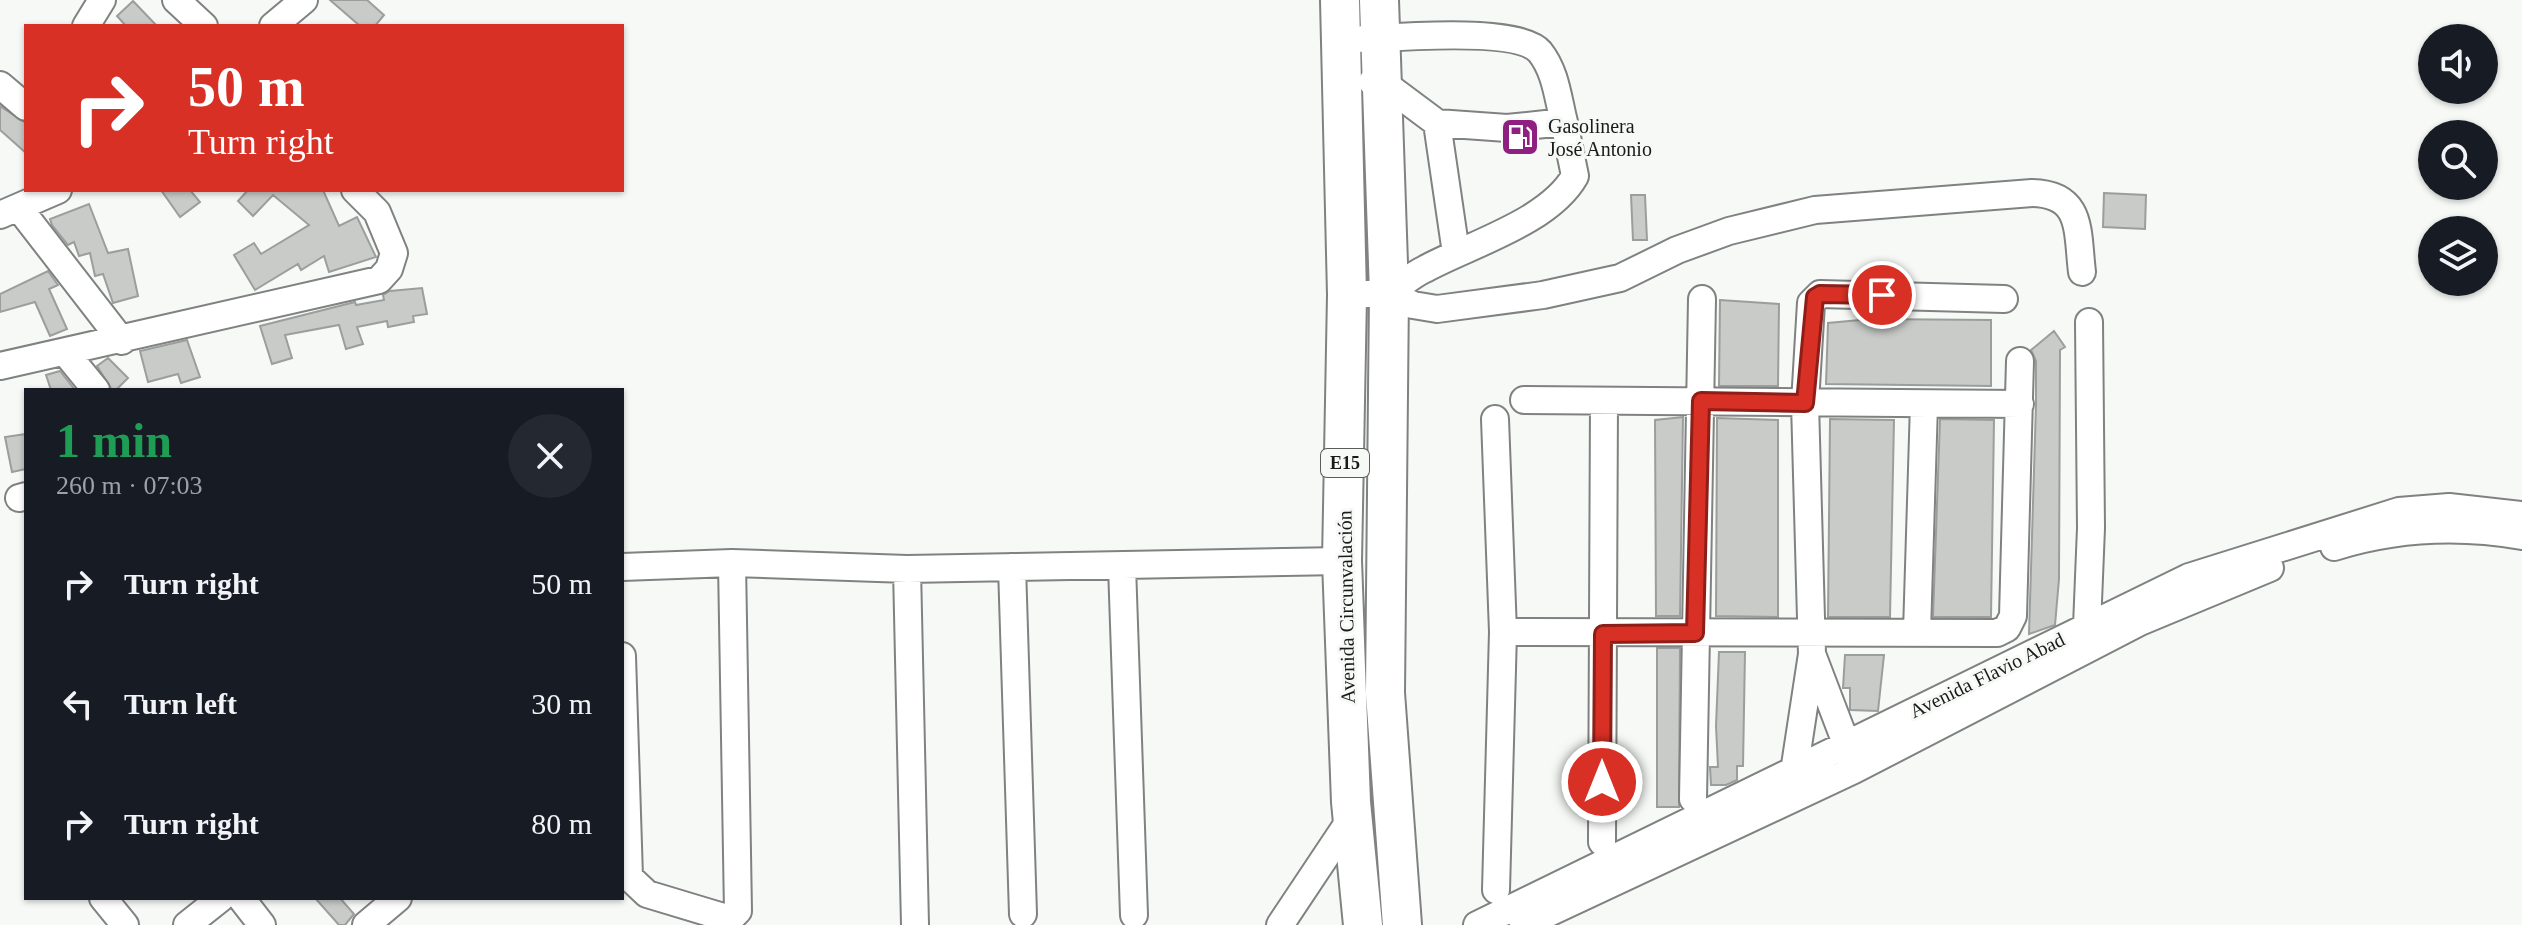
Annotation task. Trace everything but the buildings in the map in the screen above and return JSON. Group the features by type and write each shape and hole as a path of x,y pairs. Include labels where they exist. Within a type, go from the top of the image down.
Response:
{"highway":[{"path":"1340,16 1379,16"},
{"name":"Avenida Circunvalación","path":"1340,16 1347,295 1342,561 1351,802 1363,925"},
{"name":"Avenida Circunvalación","path":"1379,16 1389,293 1385,693 1402,925"},
{"path":"1344,216 1387,217"},
{"path":"1347,397 1386,401"}],"street":[{"path":"87,24 102,0"},
{"path":"176,0 202,24"},
{"path":"275,24 304,0"},
{"path":"1379,16 1513,37 1538,49 1551,68 1575,176 1566,191 1535,215 1421,270 1389,293"},
{"path":"1341,81 1382,82 1437,123 1507,128 1564,122"},
{"path":"0,85 24,105"},
{"path":"1437,123 1456,253"},
{"path":"53,192 10,211 122,341"},
{"path":"0,366 122,341 379,280 389,269 394,253 377,212 357,192"},
{"path":"1347,295 1389,293 1413,305 1437,309 1543,295 1620,278 1677,250 1729,231 1815,210 2032,193 2049,193 2065,200 2076,219 2082,272"},
{"path":"1798,783 1812,643 1805,403 1811,303 1820,294 2004,299"},
{"path":"1693,799 1702,299"},
{"path":"2087,626 2091,528 2089,322"},
{"path":"65,352 94,388"},
{"path":"1503,632 1695,633 1812,643 1917,632 1997,633 2007,628 2013,616 2020,361"},
{"path":"1524,400 2020,404"},
{"path":"1602,842 1604,402"},
{"path":"1917,632 1924,404"},
{"path":"1495,419 1503,632 1496,890"},
{"name":"Avenida Flavio Abad","path":"1523,925 1798,783 1848,743 2087,626 2215,568 2399,511 2449,507 2522,515"},
{"name":"Avenida Flavio Abad","path":"1477,925 1798,783 1854,770 2103,640 2250,574 2354,541 2401,531 2493,531 2522,536"},
{"path":"624,567 732,563 907,569 1342,561"},
{"path":"624,719 629,877 641,892 730,919 738,911 732,563"},
{"path":"1122,566 1134,915"},
{"path":"1012,567 1023,914"},
{"path":"907,569 915,925"},
{"path":"1812,643 1848,743 1854,770"},
{"path":"1280,925 1346,826 1351,802"},
{"path":"105,900 125,925"},
{"path":"187,925 218,900"},
{"path":"243,900 262,925"},
{"path":"366,925 396,900"}],"place":[{"name":"Gasolinera José Antonio","path":"1520,137"}],"route":[{"path":"1602,782 1603,634 1695,633 1701,401 1805,403 1811,303 1815,297 1820,294 1882,295"}]}
